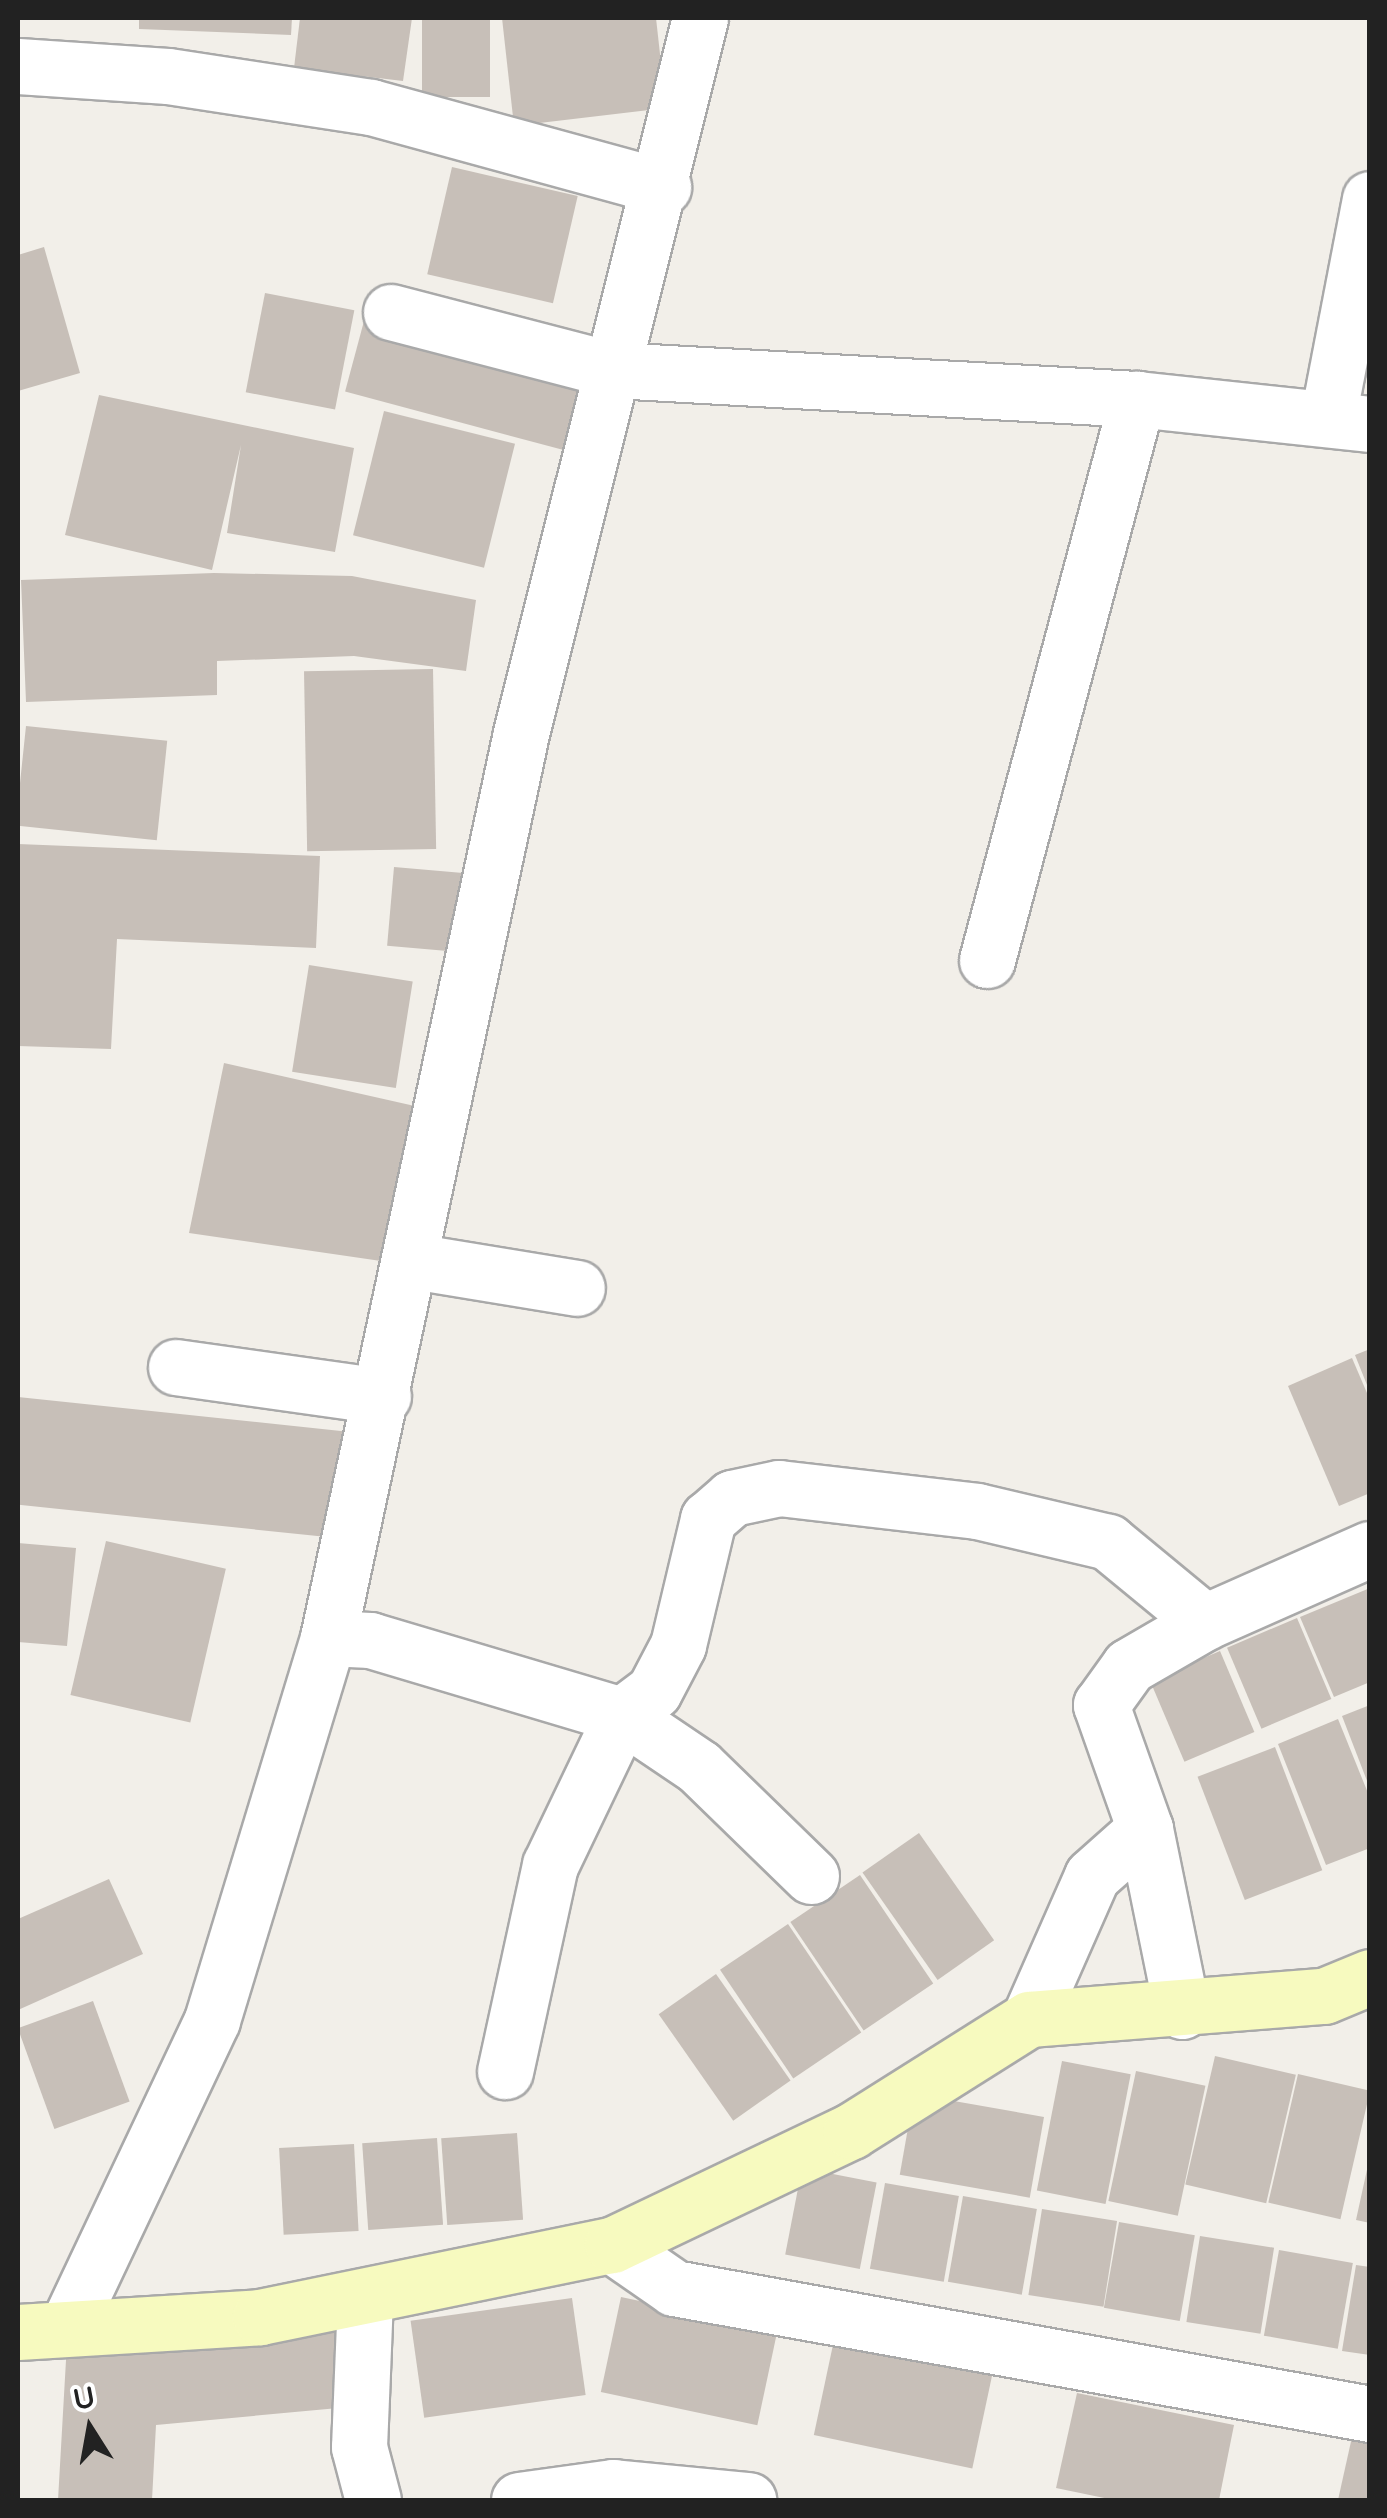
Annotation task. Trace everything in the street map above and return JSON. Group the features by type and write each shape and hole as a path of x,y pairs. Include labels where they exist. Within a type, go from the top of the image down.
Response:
{"street":[{"path":"43,2329 212,2020 328,1638 413,1261 521,732 664,187 700,18"},
{"path":"18,66 168,76 371,107 664,187"},
{"path":"392,312 613,370 1137,399 1348,421 1370,199"},
{"path":"987,960 1137,399"},
{"path":"413,1261 577,1288"},
{"path":"176,1367 383,1396"},
{"path":"505,2071 550,1865 622,1715 654,1691 678,1645 708,1519 732,1498 779,1488 977,1512 1108,1542 1205,1622"},
{"path":"1182,2011 1146,1829 1101,1705 1129,1666 1205,1622 1370,1549"},
{"path":"328,1638 370,1640 622,1715 699,1767 811,1876"},
{"path":"1028,2019 1092,1876 1146,1829"},
{"path":"43,2329 260,2317 612,2245 852,2130 1028,2019 1182,2011 1354,1991"},
{"path":"612,2245 674,2288 1370,2414"},
{"path":"364,2298 359,2447 372,2500"},
{"path":"518,2500 613,2487 748,2500"}],"building":[{"path":"139,18 292,18 291,35 139,29"},
{"path":"300,18 412,18 403,81 294,68"},
{"path":"422,18 490,18 490,97 422,97"},
{"path":"502,18 656,18 666,108 514,126"},
{"path":"452,167 578,196 553,303 427,274"},
{"path":"44,247 80,373 18,391 18,255"},
{"path":"265,293 354,310 335,410 246,392"},
{"path":"364,321 591,382 572,452 345,392"},
{"path":"99,395 354,448 335,552 227,533 241,445 212,570 65,535"},
{"path":"384,411 515,444 484,568 353,535"},
{"path":"214,573 352,576 476,600 466,671 354,656 217,661 217,695 26,702 21,580"},
{"path":"433,669 436,849 307,851 304,671"},
{"path":"26,726 167,741 157,840 18,826"},
{"path":"18,844 320,856 316,948 117,939 111,1049 18,1046"},
{"path":"394,867 472,874 465,952 387,946"},
{"path":"309,965 413,981 396,1088 292,1072"},
{"path":"224,1063 428,1109 381,1261 189,1233"},
{"path":"1370,1349 1370,1390 1369,1390 1355,1355"},
{"path":"1352,1358 1370,1400 1370,1493 1339,1506 1288,1386"},
{"path":"18,1397 343,1431 332,1538 18,1505"},
{"path":"106,1541 226,1569 190,1723 70,1695"},
{"path":"18,1543 76,1548 67,1646 18,1642"},
{"path":"1370,1588 1370,1682 1334,1697 1300,1617"},
{"path":"1297,1618 1331,1699 1261,1729 1227,1648"},
{"path":"1220,1651 1254,1732 1184,1762 1150,1681"},
{"path":"1370,1705 1370,1786 1369,1786 1342,1716"},
{"path":"1338,1719 1370,1798 1370,1848 1326,1865 1278,1744"},
{"path":"1275,1747 1322,1870 1245,1900 1198,1777"},
{"path":"919,1833 994,1940 938,1980 862,1873"},
{"path":"860,1875 933,1984 864,2031 790,1922"},
{"path":"109,1879 143,1954 18,2010 18,1919"},
{"path":"788,1924 861,2033 793,2078 720,1970"},
{"path":"716,1974 791,2080 733,2121 659,2014"},
{"path":"93,2001 130,2102 54,2129 18,2028"},
{"path":"1215,2056 1296,2075 1266,2203 1185,2185"},
{"path":"1062,2061 1131,2074 1106,2204 1037,2191"},
{"path":"1136,2071 1205,2086 1178,2216 1108,2201"},
{"path":"1298,2074 1370,2091 1340,2219 1268,2203"},
{"path":"914,2094 1044,2117 1030,2198 900,2175"},
{"path":"517,2133 523,2220 447,2225 441,2138"},
{"path":"437,2138 443,2225 368,2230 362,2143"},
{"path":"354,2144 359,2231 284,2235 279,2148"},
{"path":"1370,2165 1370,2223 1356,2220"},
{"path":"802,2168 877,2183 860,2269 785,2254"},
{"path":"885,2183 959,2196 944,2282 870,2269"},
{"path":"963,2196 1037,2209 1022,2295 948,2282"},
{"path":"1042,2209 1117,2221 1103,2307 1028,2295"},
{"path":"1119,2222 1195,2235 1180,2321 1104,2308"},
{"path":"1200,2236 1274,2248 1260,2334 1186,2322"},
{"path":"1279,2250 1353,2263 1338,2349 1264,2336"},
{"path":"1356,2265 1370,2267 1370,2355 1342,2351"},
{"path":"621,2297 778,2330 757,2425 601,2392"},
{"path":"365,2298 360,2406 156,2425 152,2500 58,2500 68,2325"},
{"path":"572,2298 586,2395 424,2418 411,2321"},
{"path":"834,2340 992,2374 972,2469 814,2435"},
{"path":"1077,2393 1234,2425 1219,2500 1114,2500 1056,2488"},
{"path":"1352,2437 1370,2441 1370,2500 1338,2500"}]}
